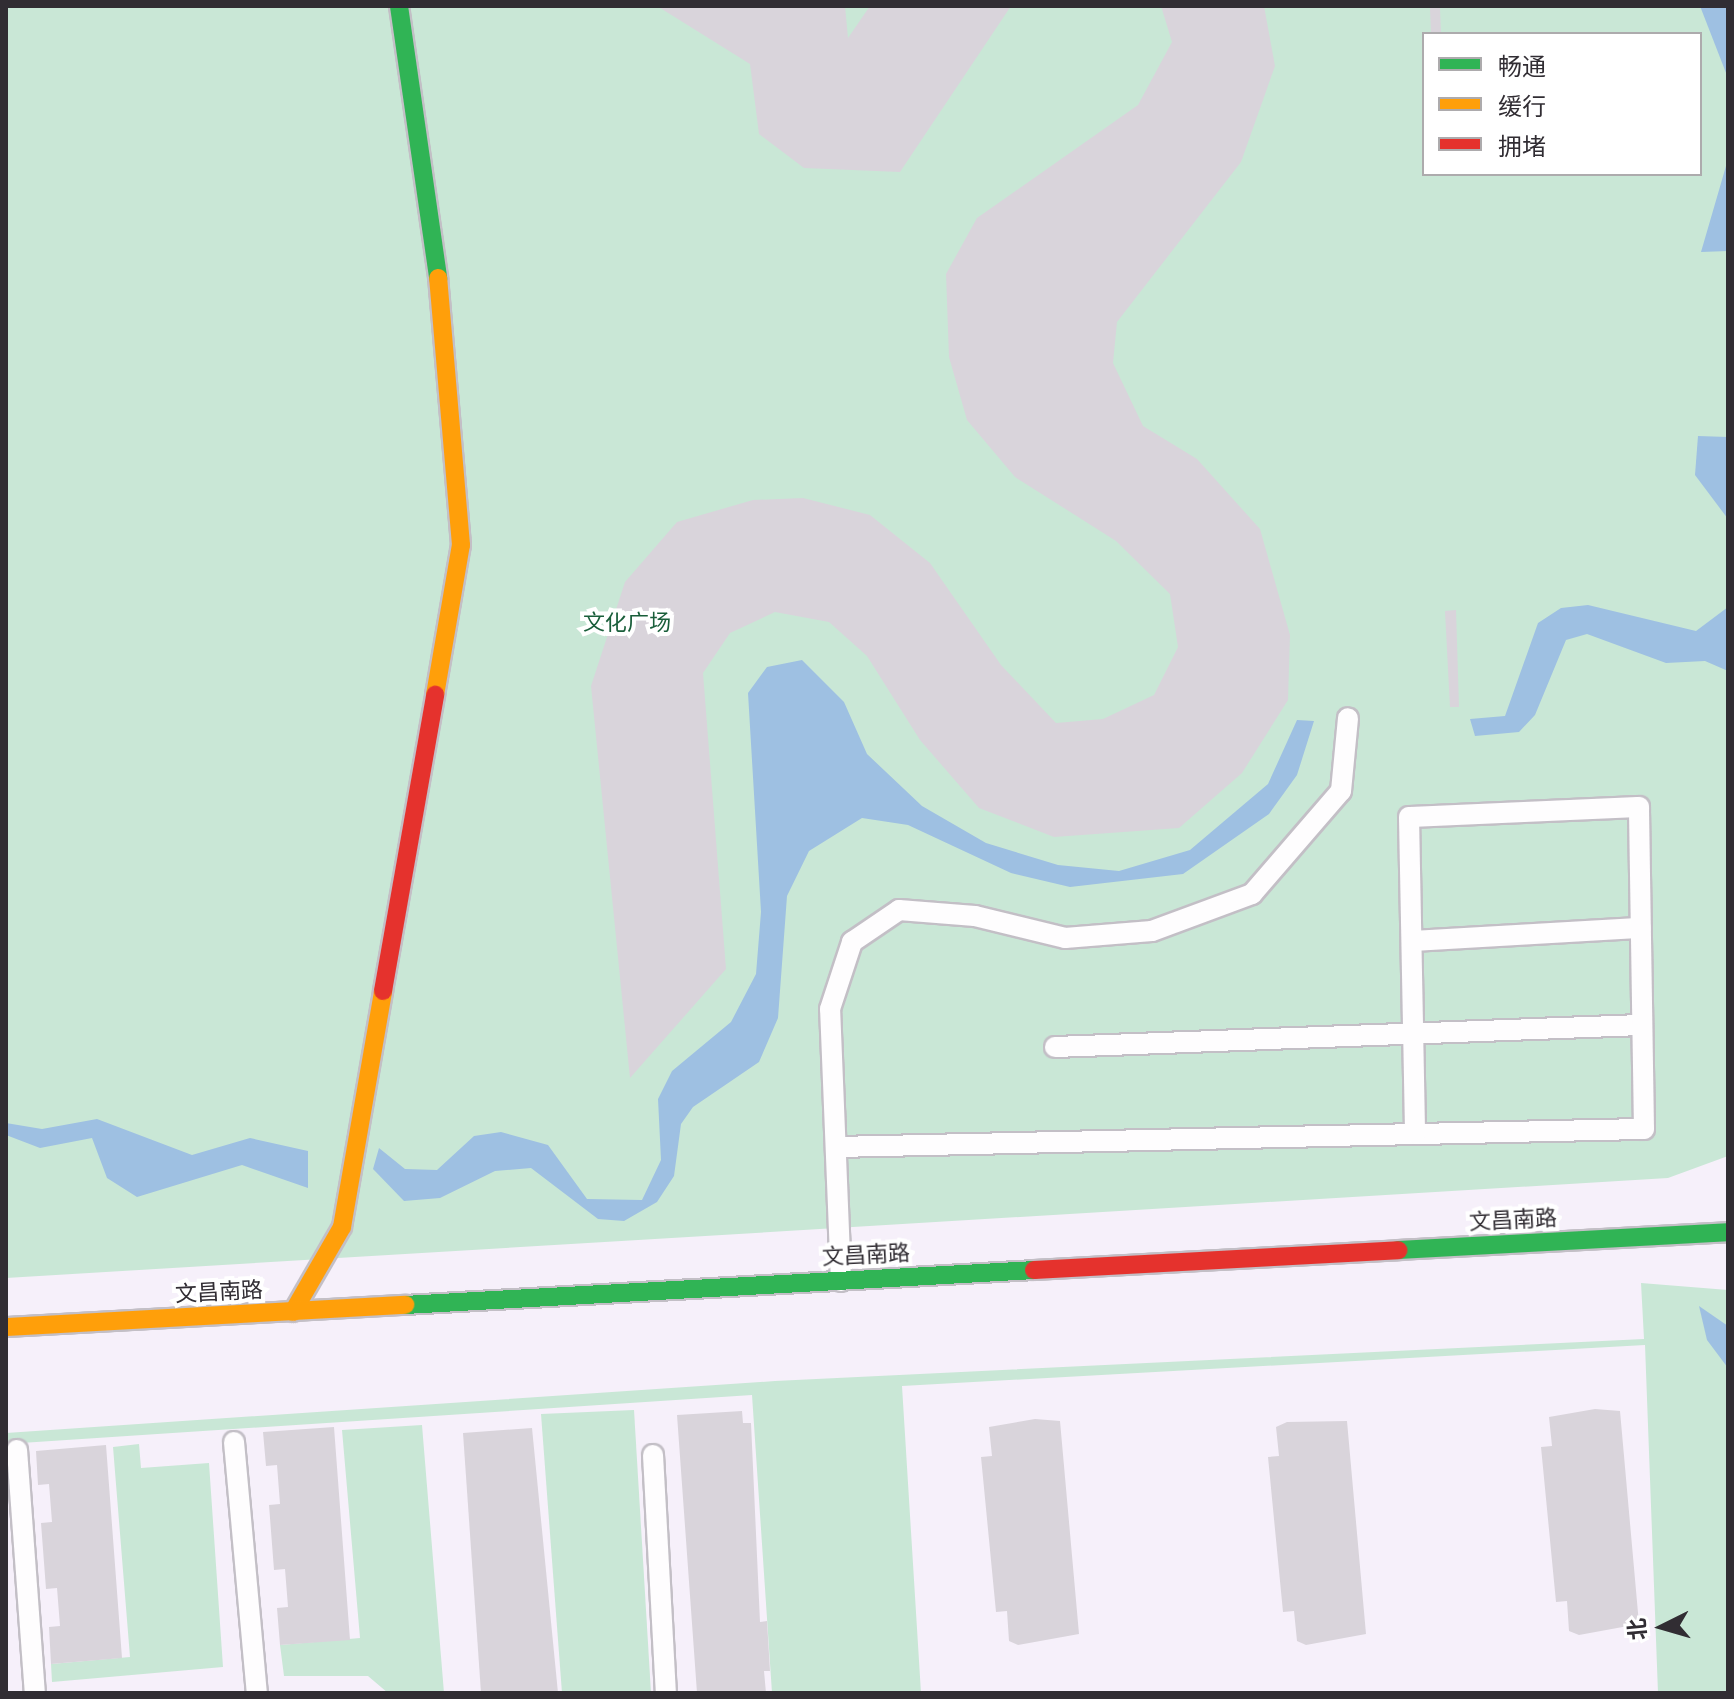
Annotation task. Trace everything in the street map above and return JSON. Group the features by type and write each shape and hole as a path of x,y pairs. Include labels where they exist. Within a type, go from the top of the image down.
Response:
{"street":[{"path":"293,1312 342,1227 461,545 437,267 399,6"},
{"name":"文昌南路","path":"6,1327 1728,1232"}],"lane":[{"path":"841,1281 830,1009 852,942 899,910 975,916 1065,938 1152,931 1252,894 1341,791 1348,718"},
{"path":"836,1147 1644,1129 1639,807 1409,817 1416,1039 1415,1133"},
{"path":"1414,941 1641,928"},
{"path":"1055,1047 1416,1039 1642,1025"},
{"path":"234,1442 257,1693"},
{"path":"17,1450 35,1693"},
{"path":"653,1455 666,1693"}],"green space":[{"name":"文化广场","path":"6,6 1728,6 1728,1156 1668,1178 6,1278"},
{"path":"1641,1283 1728,1290 1728,1693 1658,1693 1645,1345 902,1386 921,1693 772,1693 752,1395 6,1444 6,1433 775,1381 1644,1339"},
{"path":"634,1410 651,1693 562,1693 541,1414"},
{"path":"422,1425 444,1693 388,1693 368,1676 284,1676 280,1645 360,1638 342,1430"},
{"path":"139,1444 141,1468 209,1463 223,1667 52,1682 51,1664 130,1657 113,1447"}],"water":[{"path":"1700,6 1728,6 1728,78"},
{"path":"1728,97 1728,251 1701,252 1726,166"},
{"path":"1698,436 1728,437 1728,519 1695,475"},
{"path":"1588,605 1696,631 1728,607 1728,671 1705,661 1666,663 1587,634 1566,640 1535,715 1519,732 1475,736 1470,719 1505,716 1538,623 1561,608"},
{"path":"802,660 844,702 867,754 922,806 986,843 1058,865 1119,871 1190,850 1268,784 1297,720 1314,721 1297,775 1269,814 1183,874 1070,887 1011,873 908,825 862,818 809,851 787,896 778,1018 759,1062 693,1107 681,1124 674,1176 657,1202 624,1221 598,1219 531,1168 495,1171 440,1198 404,1201 373,1169 379,1148 405,1169 437,1170 474,1136 501,1132 548,1145 587,1199 642,1200 661,1160 658,1099 672,1071 731,1022 756,974 761,912 748,693 767,667"},
{"path":"97,1119 192,1155 250,1138 308,1151 308,1188 242,1165 137,1197 107,1178 92,1138 40,1148 6,1135 6,1123 42,1129"},
{"path":"1699,1306 1728,1326 1728,1368 1707,1340"}],"building":[{"path":"657,6 845,6 848,38 870,6 1011,6 900,172 804,168 759,134 750,64"},
{"path":"1161,6 1264,6 1275,66 1241,162 1117,322 1113,363 1143,426 1197,459 1260,529 1290,635 1288,700 1242,773 1179,828 1054,837 979,808 920,740 867,656 829,622 775,612 730,633 703,673 726,969 630,1078 591,686 625,582 677,522 753,500 803,498 870,515 930,563 1001,665 1056,723 1103,719 1154,695 1178,647 1170,594 1116,541 1015,477 967,420 949,357 946,274 977,218 1138,105 1172,42"},
{"path":"1430,8 1440,8 1441,32 1431,32"},
{"path":"1456,610 1459,707 1450,707 1445,611"},
{"path":"1595,1409 1620,1411 1639,1624 1579,1635 1569,1631 1567,1601 1556,1602 1541,1447 1552,1446 1549,1417"},
{"path":"742,1411 743,1423 751,1423 760,1622 767,1621 770,1671 764,1671 766,1693 697,1693 677,1415"},
{"path":"1035,1419 1060,1421 1079,1634 1018,1645 1009,1641 1007,1611 996,1612 981,1457 992,1456 989,1427"},
{"path":"1347,1421 1366,1634 1306,1645 1297,1641 1294,1611 1283,1612 1268,1457 1279,1456 1276,1427 1287,1422"},
{"path":"334,1427 350,1640 280,1645 277,1608 288,1607 285,1569 274,1570 269,1505 280,1504 277,1465 266,1466 263,1432"},
{"path":"532,1428 558,1693 481,1693 463,1433"},
{"path":"106,1445 122,1658 51,1664 49,1627 60,1626 57,1588 46,1589 41,1523 52,1522 49,1484 38,1485 36,1451"}],"traffic: fast":[{"path":"399,6 438,278"},
{"path":"1398,1250 1728,1232"},
{"path":"405,1305 1034,1270"}],"traffic: slow":[{"path":"435,695 461,545 438,278"},
{"path":"293,1312 342,1227 383,991"},
{"path":"6,1327 405,1305"}],"traffic: jam":[{"path":"383,991 435,695"},
{"path":"1034,1270 1398,1250"}]}
